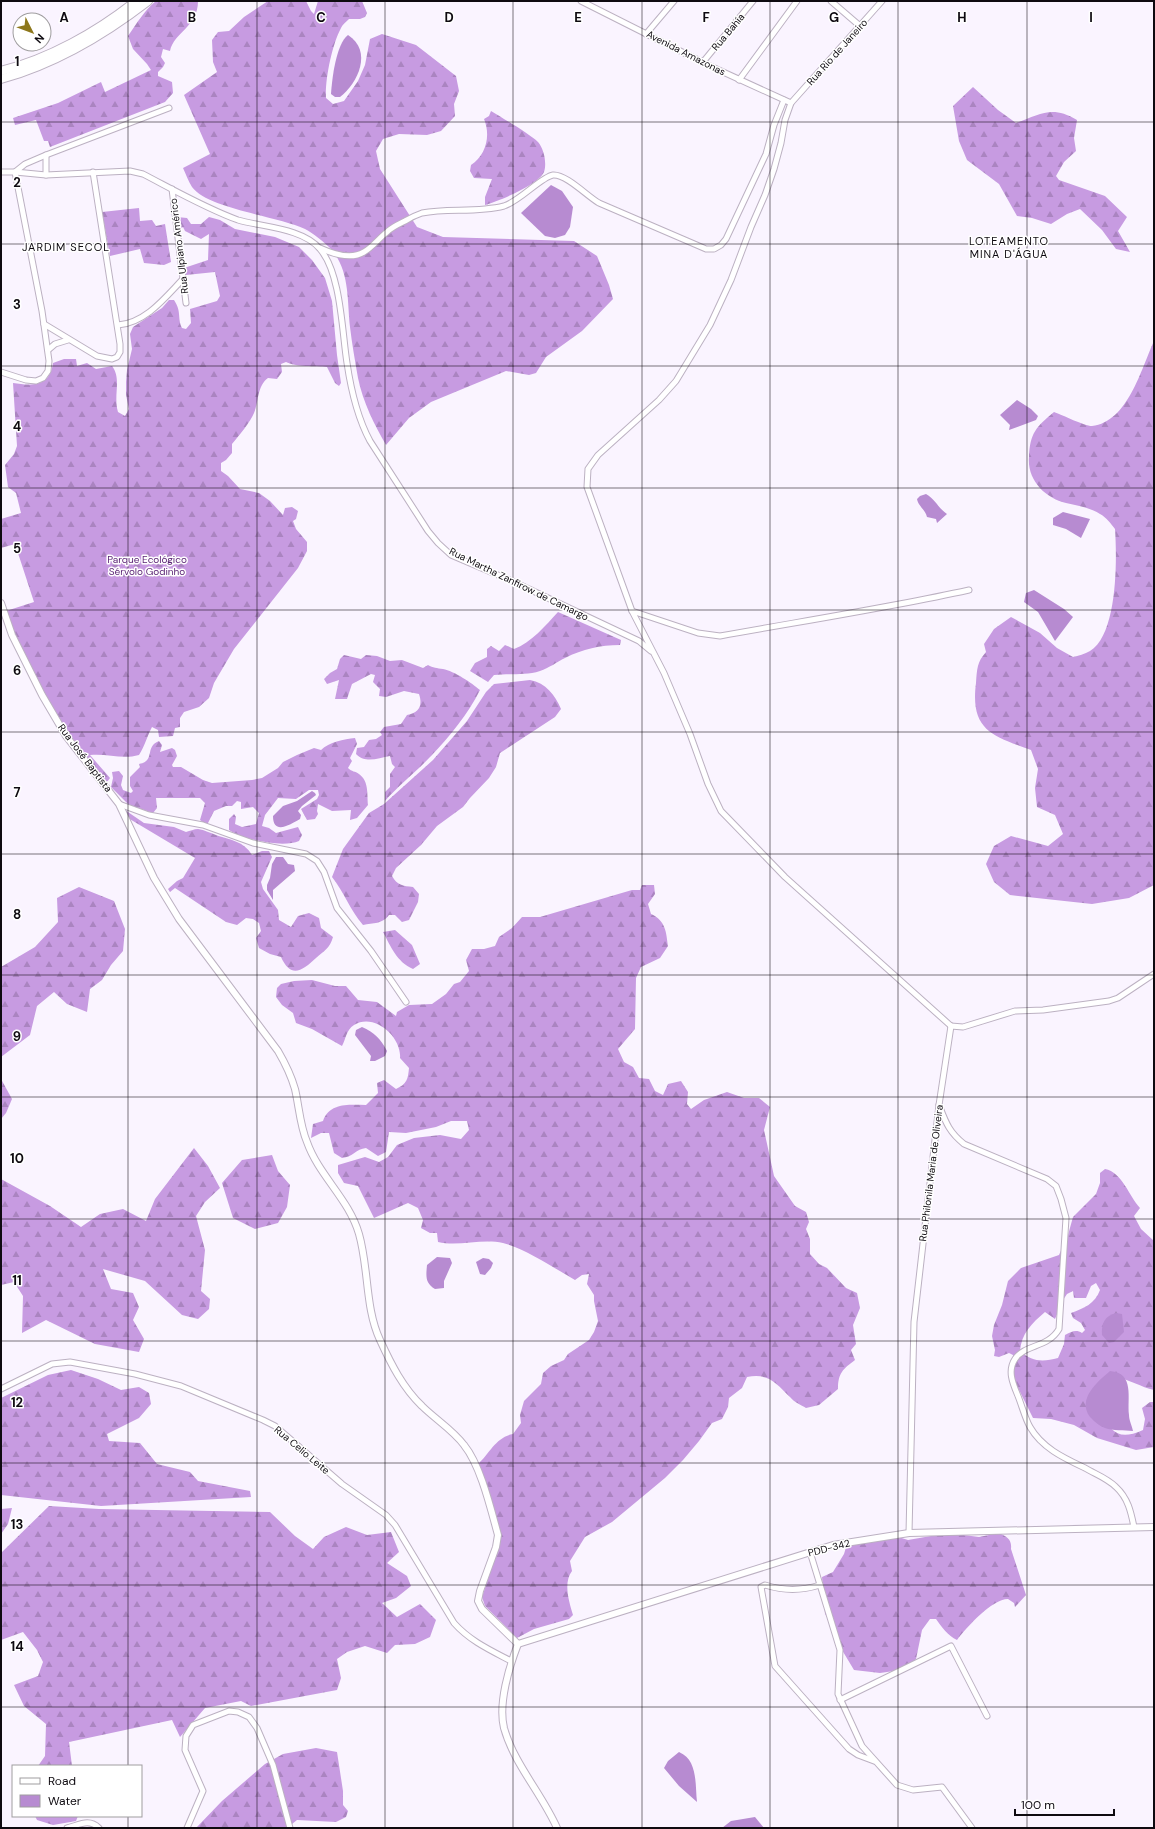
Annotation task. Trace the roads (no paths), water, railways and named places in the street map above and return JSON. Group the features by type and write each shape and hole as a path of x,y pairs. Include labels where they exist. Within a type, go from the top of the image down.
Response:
{"main road":[{"path":"1,71 45,55 81,38 136,1"},
{"path":"1,79 50,61 86,44 129,16 148,1"}],"street":[{"name":"Avenida Amazonas","path":"581,1 739,80 791,103"},
{"path":"646,34 674,1"},
{"name":"Rua Bahía","path":"703,62 753,1"},
{"path":"739,80 797,1"},
{"path":"831,1 860,26"},
{"name":"Rua Rio de Janeiro","path":"791,103 882,1"},
{"path":"320,248 336,254 357,255 364,252 387,231 413,216 421,213 471,210 504,206 529,192 545,179 553,176 566,178 589,197 606,206 690,244 706,249 714,249 721,245 726,239 770,143 774,125 784,100"},
{"path":"791,103 784,120 781,143 765,195 732,280 710,325 688,362 668,391 641,418 598,455 588,469 587,487 632,611 664,673 690,734 708,784 721,811 785,877 951,1026 963,1027 1015,1011 1043,1010 1109,1001 1118,998 1154,974"},
{"path":"1,372 26,380 36,381 43,378 48,371 49,361 44,324 15,172 25,164 46,155 169,108"},
{"path":"46,155 46,175"},
{"name":"Rua Martha Zanfirow de Camargo","path":"1,172 46,175 130,171 143,174 239,220 270,226 294,233 320,248 332,271 340,303 347,363 362,426 370,441 428,531 451,555 514,582 639,641 653,653"},
{"path":"44,324 68,340 97,356 112,359 117,357 120,352 118,325 93,172"},
{"name":"Rua Ulpiano Américo","path":"172,189 186,303"},
{"path":"118,325 128,324 139,320 155,307 182,280"},
{"path":"48,350 55,344 68,340"},
{"path":"632,611 698,633 720,636 878,607 912,603 969,590"},
{"name":"Rua José Baptista","path":"1,603 12,635 42,695 66,736 119,804 154,878 179,919 278,1051 288,1069 295,1089 306,1142 314,1158 348,1207 358,1233 365,1260 372,1320 380,1340 405,1387 422,1406 464,1444 474,1461 498,1535 496,1547 478,1600 482,1609 518,1644"},
{"path":"119,804 149,815 203,826 252,843 306,854 317,861 324,872 337,908 371,951 406,1002"},
{"name":"Rua Philonila Maria de Oliveira","path":"909,1533 914,1322 939,1105 951,1026"},
{"path":"939,1105 947,1126 953,1135 964,1144 1047,1179 1056,1186 1066,1218 1059,1329 1051,1340 1020,1354 1015,1359 1010,1370 1011,1380 1030,1426 1037,1438 1050,1449 1106,1479 1116,1487 1125,1498 1131,1512 1134,1527"},
{"name":"Rua Celio Leite","path":"1,1389 52,1364 70,1362 135,1374 181,1386 275,1426 342,1484 386,1515 395,1525 454,1623 464,1634 476,1643 511,1661"},
{"name":"PDD-342","path":"518,1644 833,1545 909,1533 1154,1527"},
{"path":"810,1552 840,1650 838,1679 840,1700 862,1746 897,1785 913,1790 942,1787 972,1828"},
{"path":"820,1585 805,1589 786,1590 765,1584 761,1587 775,1666 849,1749 875,1761"},
{"path":"518,1644 511,1661 502,1706 504,1727 510,1744 557,1828"},
{"path":"840,1700 951,1646 987,1716"},
{"path":"188,1828 203,1792 186,1750 186,1736 193,1725 229,1711 238,1712 249,1717 257,1728 274,1765 290,1828"},
{"path":"67,1828 87,1822 94,1824 99,1828"}],"water":[{"path":"348,35 356,42 360,49 360,67 347,91 340,97 335,97 331,94 335,62 340,46"},
{"path":"551,185 562,191 573,207 570,227 565,235 555,238 545,236 521,213"},
{"path":"1017,400 1031,409 1038,416 1036,420 1009,430 1010,425 1000,415"},
{"path":"926,494 947,514 937,523 936,519 927,517 917,499"},
{"path":"1063,512 1090,519 1081,538 1066,529 1053,525 1053,518"},
{"path":"1034,590 1064,609 1073,617 1055,641 1038,612 1024,602 1026,593"},
{"path":"312,791 316,795 298,811 301,815 300,819 288,826 276,826 273,816 283,806 297,801"},
{"path":"276,857 283,857 288,864 294,865 295,871 273,890 273,900 267,890 267,885 270,878 272,864"},
{"path":"362,1027 380,1039 387,1051 385,1056 375,1061 370,1061 371,1056 355,1035 356,1030"},
{"path":"437,1257 450,1258 452,1263 444,1281 444,1288 435,1289 429,1284 426,1276 427,1265"},
{"path":"483,1258 489,1259 493,1263 485,1275 480,1274 476,1262"},
{"path":"1116,1313 1122,1314 1124,1332 1114,1342 1109,1343 1102,1335 1102,1327 1106,1318"},
{"path":"1110,1371 1123,1376 1126,1381 1129,1394 1129,1417 1133,1431 1111,1430 1103,1427 1090,1417 1087,1410 1087,1397 1090,1391"},
{"path":"679,1752 690,1761 693,1767 697,1802 679,1786 664,1768 668,1761"},
{"path":"755,1817 764,1828 722,1828 731,1821"}],"district":[{"name":"JARDIM SECOL","path":"66,247"},
{"name":"LOTEAMENTO MINA D'ÁGUA","path":"1009,247"}],"park label":[{"name":"Parque Ecológico Sérvolo Godinho","path":"147,564"}]}
